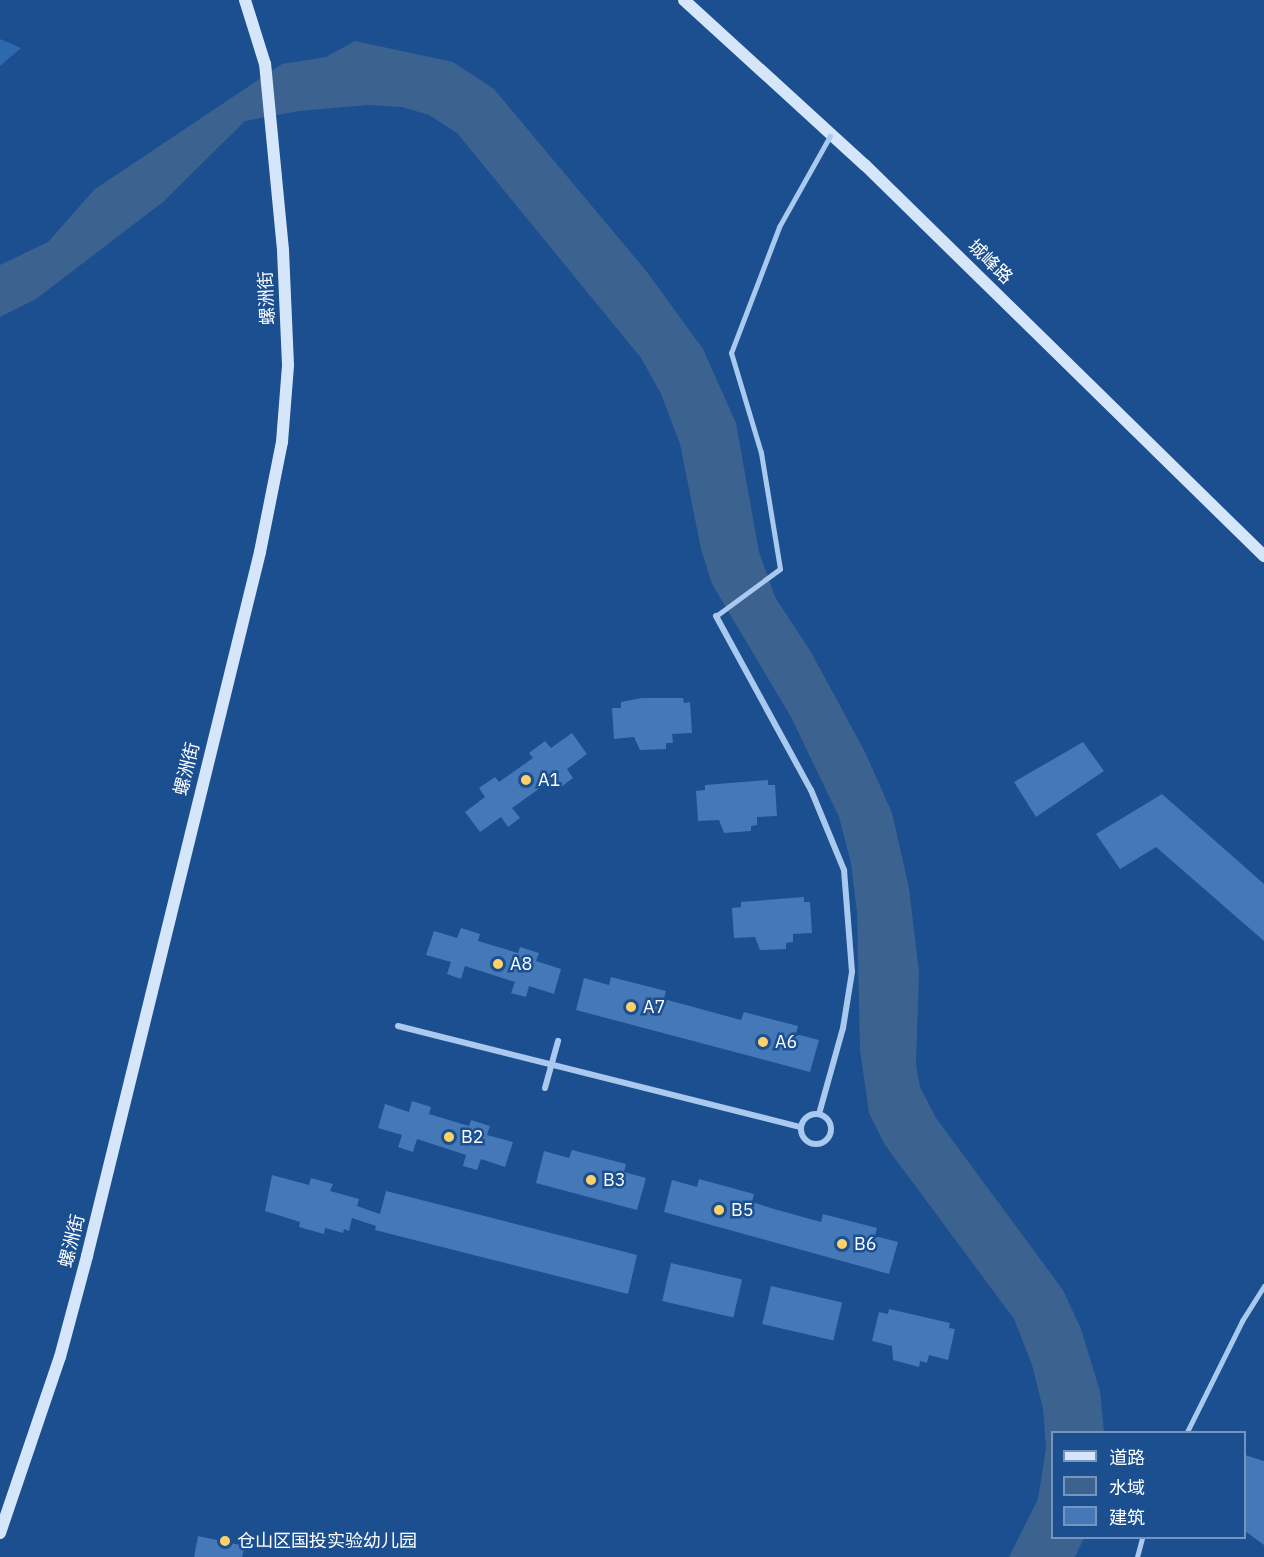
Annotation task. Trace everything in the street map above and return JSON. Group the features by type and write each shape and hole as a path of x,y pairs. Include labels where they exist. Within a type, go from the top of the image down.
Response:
{"street":[{"name":"螺洲街","path":"0,1533 60,1357 87,1256 276,476 288,364 285,274 265,64 245,0"},
{"name":"城峰路","path":"684,0 865,165 1264,556"},
{"path":"716,616 811,790 844,870 852,972 843,1028 819,1114"},
{"path":"398,1026 801,1127"},
{"path":"545,1088 558,1041"},
{"path":"819,1114 831,1123 831,1133 825,1142 815,1144 806,1141 801,1127 805,1118 819,1114"}],"lane":[{"path":"716,616 780,569 761,453 731,352 779,227 830,136"},
{"path":"1187,1431 1242,1321 1264,1286"},
{"path":"1137,1557 1142,1539"}],"shaded area":[{"path":"0,39 21,48 0,66"}],"water":[{"path":"355,41 453,62 494,89 647,272 703,349 736,423 759,552 775,597 811,652 865,752 892,813 909,888 919,972 916,1065 920,1087 936,1118 1063,1290 1081,1329 1100,1391 1104,1431 1051,1431 1051,1539 1084,1539 1075,1557 1009,1557 1038,1499 1046,1448 1043,1409 1032,1365 1014,1319 885,1145 869,1113 860,1050 857,913 851,863 839,817 791,717 712,584 701,549 680,444 661,394 641,358 457,133 429,115 402,107 368,105 299,111 245,121 163,202 36,299 0,317 0,265 48,242 95,189 282,64 326,57"}],"building":[{"path":"642,698 683,698 684,703 690,702 692,733 672,734 673,743 666,743 666,749 640,750 634,737 614,739 612,708 621,708 621,702"},
{"name":"A1","path":"572,733 587,754 567,769 573,778 561,787 554,778 512,808 520,818 508,827 501,817 480,832 465,812 485,797 479,788 495,777 499,782 533,758 529,753 545,741 551,748"},
{"path":"1083,742 1104,771 1036,817 1014,782"},
{"path":"768,780 768,785 775,785 777,816 757,817 757,825 751,826 751,831 724,833 719,820 698,821 696,791 705,790 705,785"},
{"path":"1162,794 1264,884 1264,941 1156,847 1120,869 1096,834"},
{"path":"804,897 804,902 810,902 812,933 793,934 793,942 786,943 786,949 760,950 755,937 734,938 732,908 741,907 741,902"},
{"name":"A8","path":"461,928 480,934 478,941 518,953 520,947 539,953 536,961 561,969 554,994 529,986 526,997 511,993 515,982 465,966 461,979 447,974 451,962 426,955 434,931 457,938"},
{"path":"611,977 666,991 664,999 741,1020 744,1012 798,1026 796,1034 819,1040 810,1072 576,1010 584,978 609,985"},
{"name":"B2","path":"412,1101 431,1107 429,1114 469,1126 471,1120 490,1126 487,1135 513,1142 505,1167 481,1159 477,1170 463,1166 466,1155 417,1139 413,1152 398,1147 402,1135 378,1128 385,1104 409,1112"},
{"name":"B3","path":"572,1150 626,1164 624,1172 646,1178 637,1210 536,1183 544,1151 569,1158"},
{"path":"272,1175 309,1185 311,1178 333,1184 330,1191 359,1199 357,1206 380,1214 386,1191 637,1255 628,1294 375,1230 376,1226 352,1218 349,1231 344,1229 343,1233 325,1228 324,1234 299,1227 300,1222 265,1211"},
{"path":"699,1179 754,1194 752,1202 821,1222 823,1214 877,1228 875,1236 898,1242 889,1274 664,1212 672,1180 697,1187"},
{"path":"671,1263 742,1279 733,1317 662,1301"},
{"path":"771,1286 842,1302 833,1340 762,1324"},
{"path":"889,1309 950,1323 949,1328 955,1329 948,1360 929,1355 927,1363 920,1361 919,1367 893,1360 892,1346 872,1341 879,1312 888,1314"},
{"path":"1246,1455 1264,1461 1264,1545 1246,1532"},
{"path":"198,1536 245,1546 242,1557 194,1557"}],"place":[{"name":"A1","path":"526,780"},
{"name":"A8","path":"498,964"},
{"name":"A7","path":"631,1007"},
{"name":"A6","path":"763,1042"},
{"name":"B2","path":"449,1137"},
{"name":"B3","path":"591,1180"},
{"name":"B5","path":"719,1210"},
{"name":"B6","path":"842,1244"},
{"name":"仓山区国投实验幼儿园","path":"225,1541"}]}
